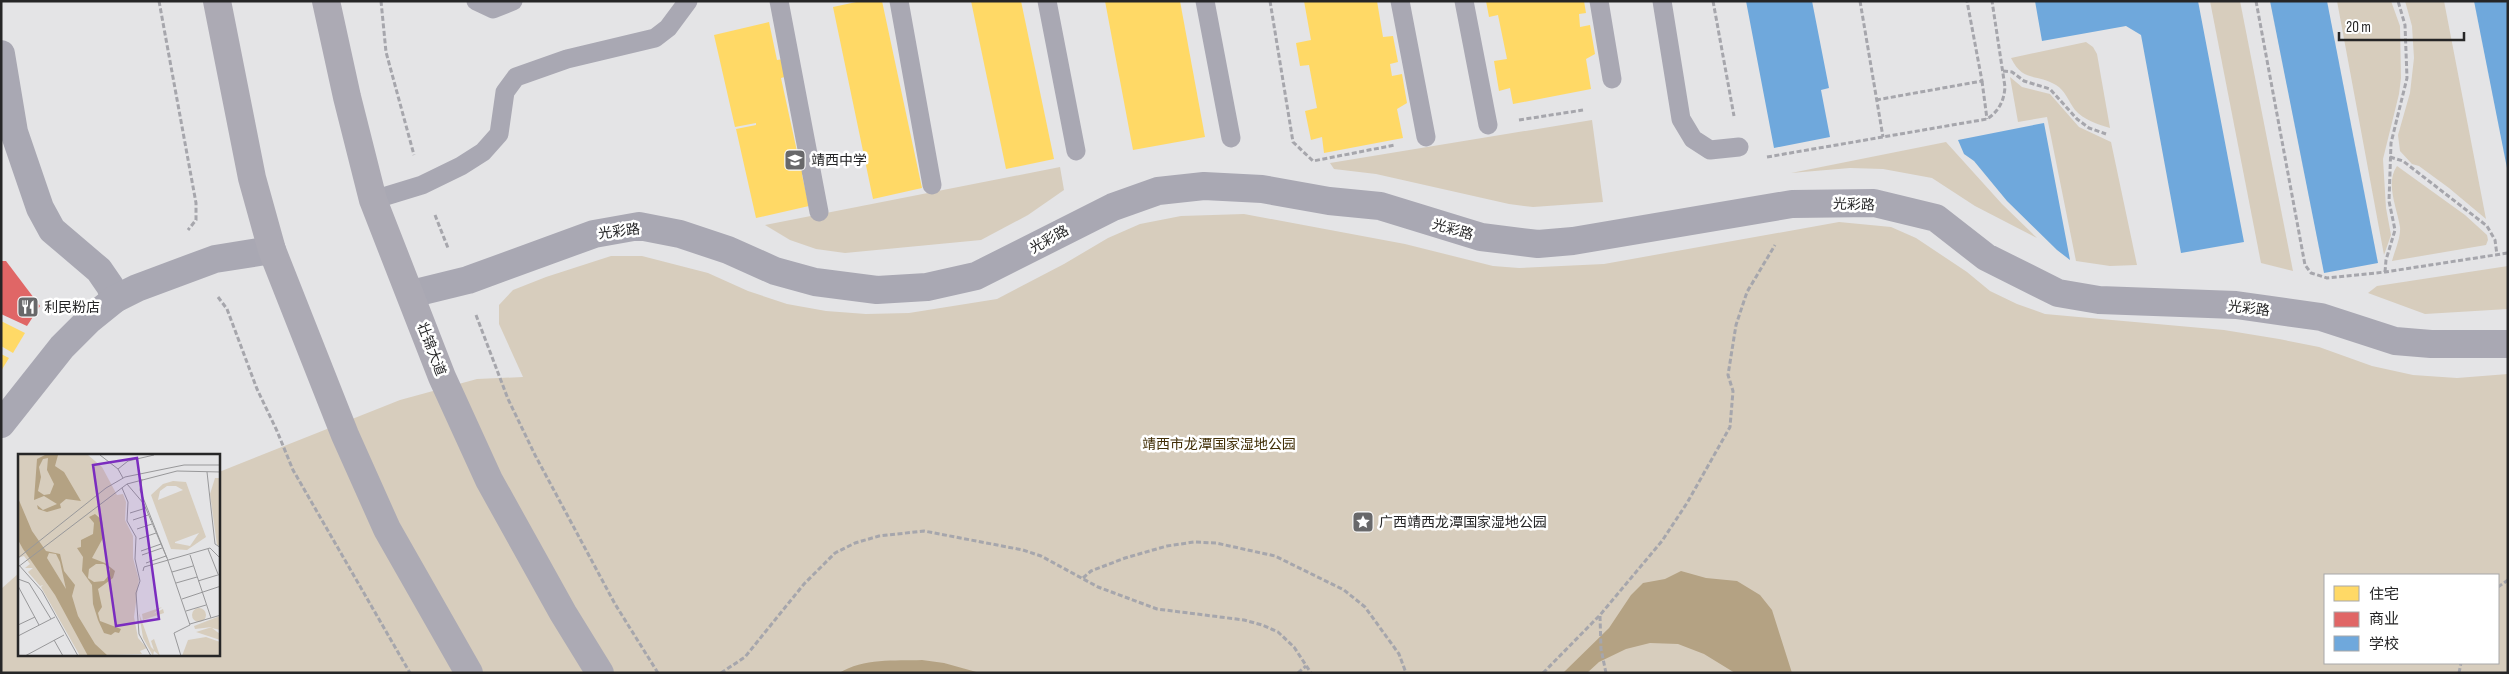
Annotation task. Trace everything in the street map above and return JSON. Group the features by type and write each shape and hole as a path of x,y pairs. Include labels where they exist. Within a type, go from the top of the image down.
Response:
{"main road":[{"path":"217,1 254,187 272,250 345,434 386,529 469,673"},
{"name":"壮锦大道","path":"326,1 347,97 373,200 442,377 489,480 563,613 600,673"}],"street":[{"path":"1,54 14,132 40,208 52,230 99,270 110,286 115,299"},
{"name":"光彩路","path":"411,294 468,280 594,234 639,226 680,234 728,250 775,271 815,282 877,290 927,287 976,276 1113,207 1158,191 1204,186 1262,189 1329,201 1380,206 1481,237 1538,244 1573,241 1792,204 1874,203 1936,218 1986,257 2058,293 2099,300 2236,305 2321,317 2395,341 2431,344 2508,344"},
{"path":"1,424 62,347 89,320 115,299 137,288 215,259 272,250"}],"lane":[{"path":"476,1 492,9 513,1"},
{"path":"373,200 422,185 476,157 499,134 505,92 516,76 567,59 655,38 668,28 688,1"},
{"path":"779,1 819,212"},
{"path":"899,1 932,186"},
{"path":"1047,1 1076,151"},
{"path":"1205,1 1231,138"},
{"path":"1400,1 1426,137"},
{"path":"1464,1 1488,124"},
{"path":"1599,1 1612,79"},
{"path":"1662,1 1681,119 1693,139 1710,150 1739,147"}],"path":[{"path":"159,1 196,204 196,220 187,231 182,233"},
{"path":"381,1 386,52 422,185 442,236 456,265 468,280 484,342 508,398 615,604 658,673"},
{"path":"1270,1 1293,142 1304,154 1313,161 1426,137"},
{"path":"1713,1 1739,147 1752,158 1760,159 1987,119 1994,114 2004,98 2003,71 1992,1"},
{"path":"1860,1 1883,137"},
{"path":"1967,1 1987,119"},
{"path":"2256,1 2305,265 2311,273 2327,278 2385,272 2508,253"},
{"path":"2385,272 2386,260 2395,230 2389,201 2390,157 2393,134 2407,78 2405,25 2398,1"},
{"path":"2003,71 2012,72 2024,81 2050,89 2077,119 2089,128 2106,134"},
{"path":"1876,100 1982,82"},
{"path":"1488,124 1583,110"},
{"path":"2390,157 2403,161 2487,226 2495,240 2497,255"},
{"path":"1543,673 1600,615 1662,541 1687,504 1730,427 1733,391 1728,376 1736,325 1751,285 1787,225 1792,204"},
{"path":"212,295 218,296 227,309 257,389 293,470 410,673"},
{"path":"721,673 745,657 804,584 836,552 855,543 879,536 924,531 1000,544 1041,556 1112,593 1157,609 1244,620 1262,626 1278,632 1294,647 1310,673"},
{"path":"1084,578 1092,571 1125,558 1167,546 1194,542 1216,543 1275,556 1344,590 1365,607 1399,654 1406,673"},
{"path":"1600,615 1600,649 1606,673"},
{"path":"1298,673 1306,666"}],"green space":[{"path":"2210,1 2240,1 2293,271 2261,263"},
{"path":"2337,1 2391,1 2400,26 2401,78 2399,94 2383,159 2386,208 2391,235 2384,255"},
{"path":"2405,1 2444,1 2486,219 2449,188 2419,166 2412,164 2400,151 2398,135 2410,93 2414,58 2412,26"},
{"path":"2086,42 2093,47 2097,54 2110,128 2082,116 2075,110 2059,87 2049,81 2020,71 2011,58"},
{"path":"2010,77 2022,87 2050,94 2079,127 2111,142 2137,265 2110,266 2076,261 2047,117 2018,122"},
{"path":"1592,120 1603,202 1533,207 1509,204 1376,174 1334,169 1330,163"},
{"path":"1946,142 2002,204 2037,238 1975,206 1932,178 1883,169 1850,168 1791,173"},
{"path":"2397,166 2465,215 2487,235 2486,245 2392,261 2400,231 2392,188 2392,180"},
{"path":"1060,167 1064,190 1028,215 981,240 845,253 816,249 790,240 765,225"},
{"name":"靖西市龙潭国家湿地公园","path":"1244,214 1405,244 1493,266 1519,268 1604,264 1839,222 1891,227 1916,238 1967,272 1990,291 2017,304 2045,314 2224,330 2279,339 2319,347 2372,366 2413,375 2457,378 2508,374 2508,673 1,673 1,589 18,574 18,656 220,656 220,472 400,400 477,379 523,377 499,324 499,305 513,290 611,256 642,256 708,273 748,291 787,304 826,311 866,314 909,313 997,299 1064,264 1108,238 1140,224 1181,216"},
{"path":"2508,266 2508,309 2425,314 2368,293 2377,286"}],"shaded area":[{"path":"1681,571 1706,578 1737,581 1760,595 1772,610 1792,673 1735,673 1704,654 1678,644 1650,643 1626,649 1599,662 1587,673 1563,673 1609,628 1631,595 1643,583 1665,579"},
{"path":"922,660 944,663 980,673 839,673 849,668 869,663"}],"building: 住宅":[{"path":"861,1 882,1 922,188 873,199 833,7"},
{"path":"971,1 1021,1 1054,159 1006,169"},
{"path":"1105,1 1180,1 1205,137 1133,150"},
{"path":"1304,1 1377,1 1383,37 1393,36 1398,62 1390,64 1392,76 1402,74 1407,103 1397,109 1403,138 1324,153 1322,137 1311,140 1305,111 1317,108 1309,65 1300,66 1296,43 1311,40"},
{"path":"1486,1 1584,1 1586,13 1579,14 1580,27 1590,25 1595,54 1586,59 1591,89 1513,104 1510,88 1499,91 1494,61 1507,59 1498,15 1489,17"},
{"path":"769,22 777,60 784,59 788,76 781,78 798,156 804,155 808,172 802,175 809,206 756,218 736,129 756,125 756,123 735,127 714,35"},
{"path":"1,321 25,333 13,353 1,346"},
{"path":"1,354 9,358 1,371"}],"building: 商业":[{"path":"1,261 6,261 40,306 27,326 1,314"}],"building: 学校":[{"path":"1746,1 1812,1 1829,88 1821,90 1830,137 1774,148"},
{"path":"2035,1 2198,1 2244,242 2181,253 2141,35 2126,26 2042,41"},
{"path":"2270,1 2327,1 2378,263 2324,273"},
{"path":"2474,1 2508,1 2508,168 2507,168"},
{"path":"2044,123 2070,260 2057,250 2007,201 1974,161 1964,154 1958,140"}],"place":[{"name":"靖西中学","path":"795,160"},
{"name":"利民粉店","path":"28,307"},
{"name":"广西靖西龙潭国家湿地公园","path":"1363,522"}]}
